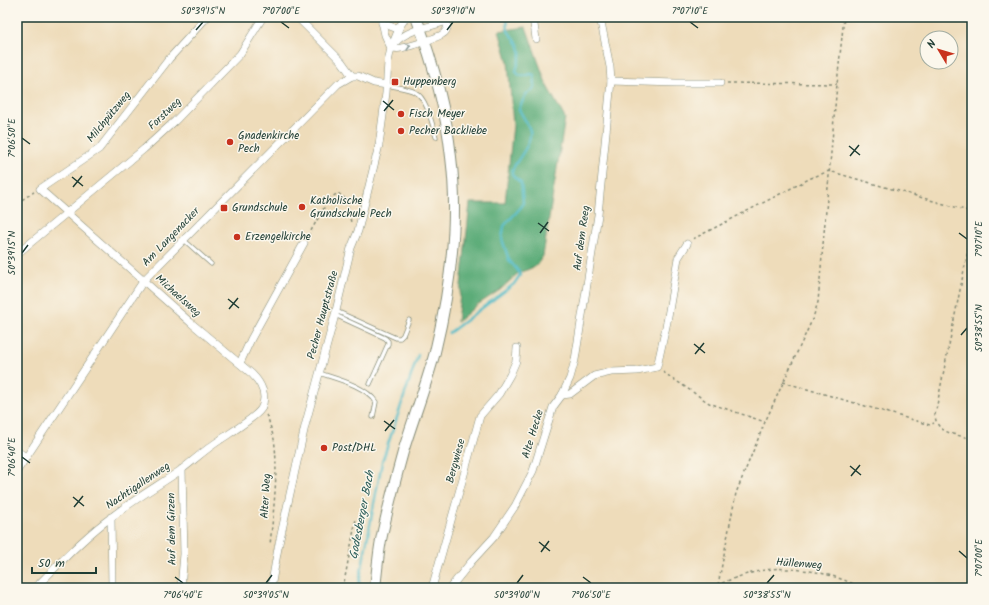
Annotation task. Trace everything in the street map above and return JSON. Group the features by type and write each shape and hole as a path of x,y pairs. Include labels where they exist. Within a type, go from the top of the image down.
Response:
{"main road":[{"path":"375,588 381,541 403,453 434,353 446,297 450,266 453,204 451,158 437,83 425,41 416,17"}],"street":[{"name":"Milchpützweg","path":"40,189 99,149 169,59 207,17"},
{"name":"Forstweg","path":"17,254 175,121 240,54 263,17"},
{"path":"298,17 342,62 352,76 358,76 374,83 387,85"},
{"name":"Pecher Hauptstraße","path":"271,588 278,548 305,426 336,313 351,248 357,234 380,145 387,85 388,62 400,26 406,17"},
{"path":"533,17 536,39"},
{"name":"Auf dem Reeg","path":"562,396 570,378 575,360 598,215 611,81 610,67 600,17"},
{"path":"447,19 448,24 445,33 399,49 392,48 400,37 447,19"},
{"path":"382,20 395,28 400,26"},
{"path":"382,20 385,35 392,48"},
{"name":"Am Langenacker","path":"17,471 144,280 338,84 352,76"},
{"path":"611,81 720,83"},
{"path":"40,189 67,213"},
{"name":"Michaelsweg","path":"67,213 258,380 263,390 264,401 260,410"},
{"path":"240,363 251,339 304,243"},
{"path":"657,367 667,322 678,258 687,244"},
{"name":"Bergwiese","path":"432,588 480,416 499,394 510,375 516,361 517,348"},
{"name":"Alte Hecke","path":"450,588 470,562 494,537 515,506 533,471 553,407 562,396 570,394 594,376 611,372 637,371 657,367"},
{"name":"Nachtigallenweg","path":"35,588 80,544 111,517 182,469 260,410"},
{"path":"17,451 26,457"},
{"name":"Auf dem Girzen","path":"181,588 184,554 182,469"},
{"path":"111,517 112,588"}],"lane":[{"path":"387,85 415,92 420,96 425,105 436,137"},
{"path":"184,240 211,264"},
{"path":"336,313 396,338 400,338 403,335 409,320"},
{"path":"336,313 385,338 388,341 370,384"},
{"path":"319,373 352,385 373,396 376,402 373,417"}],"path":[{"path":"718,585 736,494 765,422 813,318 818,302 844,17"},
{"path":"720,83 837,84"},
{"path":"687,244 696,237 811,178 829,171 972,212"},
{"path":"17,203 40,189"},
{"path":"304,243 329,199 338,193 347,200 352,225 357,234"},
{"path":"972,230 935,414 935,422 941,430 972,439"},
{"path":"657,367 709,403 765,422"},
{"path":"783,382 930,425 935,422"},
{"name":"Alter Weg","path":"260,410 268,418 274,440 274,512 269,551"},
{"path":"343,588 356,519"},
{"name":"Hüllenweg","path":"711,588 745,575 773,569 800,570 826,574 862,588"}],"green space":[{"path":"526,27 547,86 565,118 543,256 536,266 517,274 500,290 477,305 457,322 470,203 505,203 513,125 508,62 499,31"}],"waterway":[{"name":"Godesberger Bach","path":"449,333 514,284 520,275 509,260 502,239 504,226 522,206 523,202 521,183 512,174 512,170 525,149 530,137 529,128 519,109 526,94 532,91 535,86 534,75 531,74 520,76 516,71 521,53 518,44 508,31 507,17"},
{"name":"Godesberger Bach","path":"358,588 382,462 418,355"}],"place":[{"name":"Huppenberg","path":"395,82"},
{"name":"Fisch Meyer","path":"401,114"},
{"name":"Pecher Backliebe","path":"401,131"},
{"name":"Gnadenkirche Pech","path":"230,142"},
{"name":"Katholische Grundschule Pech","path":"302,207"},
{"name":"Grundschule","path":"224,208"},
{"name":"Erzengelkirche","path":"237,237"},
{"name":"Post/DHL","path":"324,448"}]}
